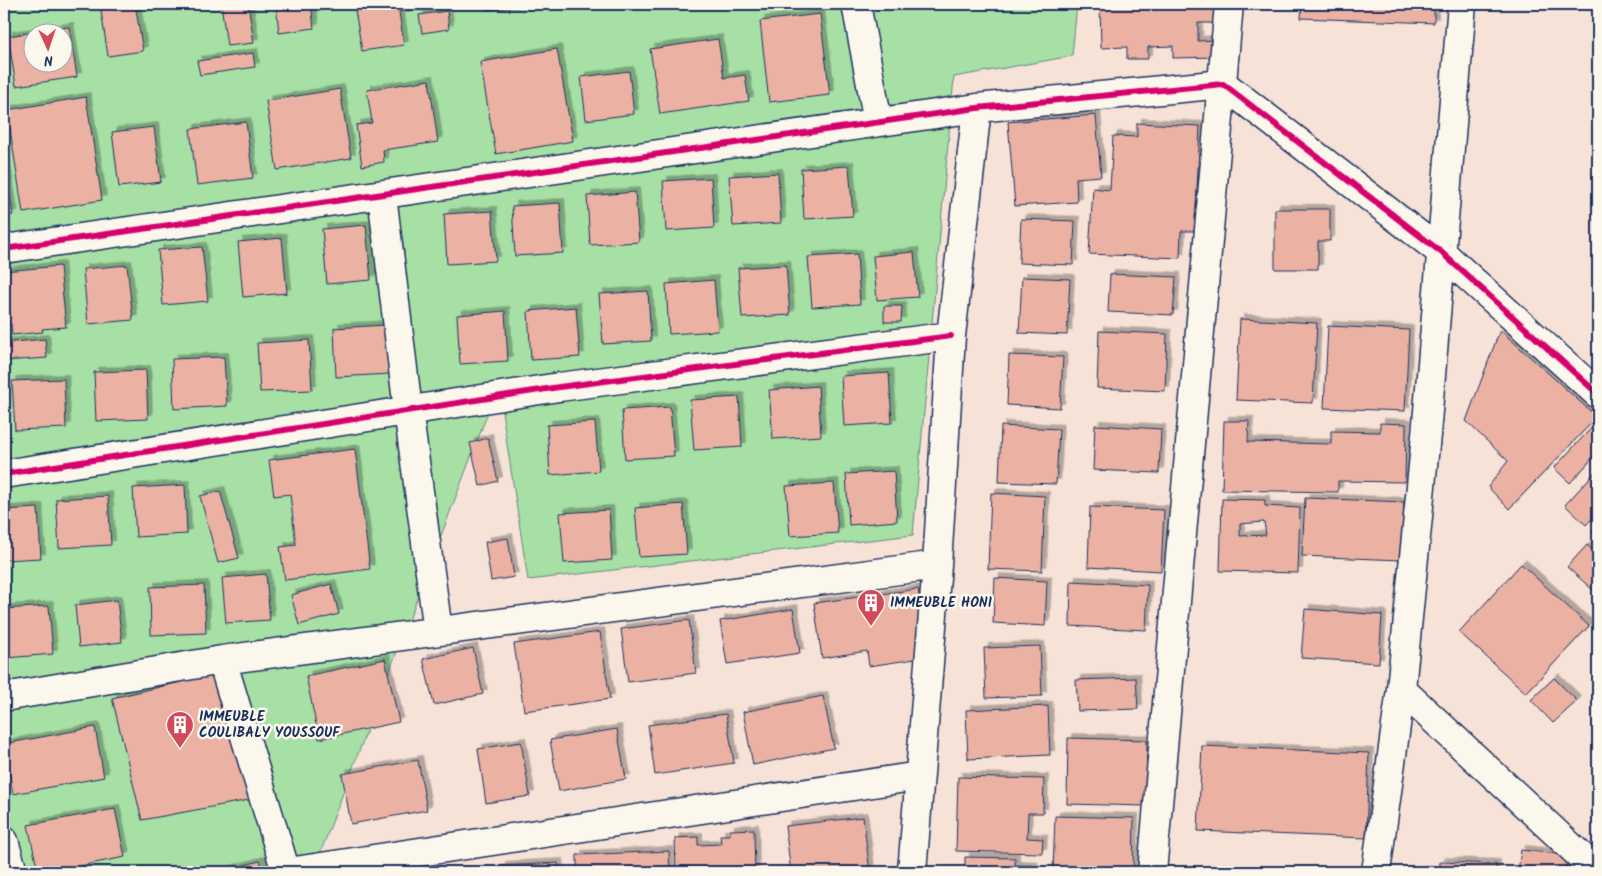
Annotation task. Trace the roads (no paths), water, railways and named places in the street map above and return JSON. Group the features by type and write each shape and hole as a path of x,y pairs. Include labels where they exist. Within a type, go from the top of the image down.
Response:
{"street":[{"path":"856,4 878,122"},
{"path":"1152,872 1230,4"},
{"path":"1376,872 1401,689 1426,435 1462,4"},
{"path":"4,249 977,108 1223,84 1441,252 1598,394"},
{"path":"912,872 937,565 951,336 977,108"},
{"path":"382,195 408,410 438,631"},
{"path":"4,474 569,386 951,336"},
{"path":"4,697 222,660 937,565"},
{"path":"222,660 287,872 919,776"},
{"path":"1401,689 1598,872"},
{"path":"4,841 13,872"}],"place":[{"name":"IMMEUBLE HONI","path":"871,627"},
{"name":"IMMEUBLE COULIBALY YOUSSOUF","path":"180,749"}]}
